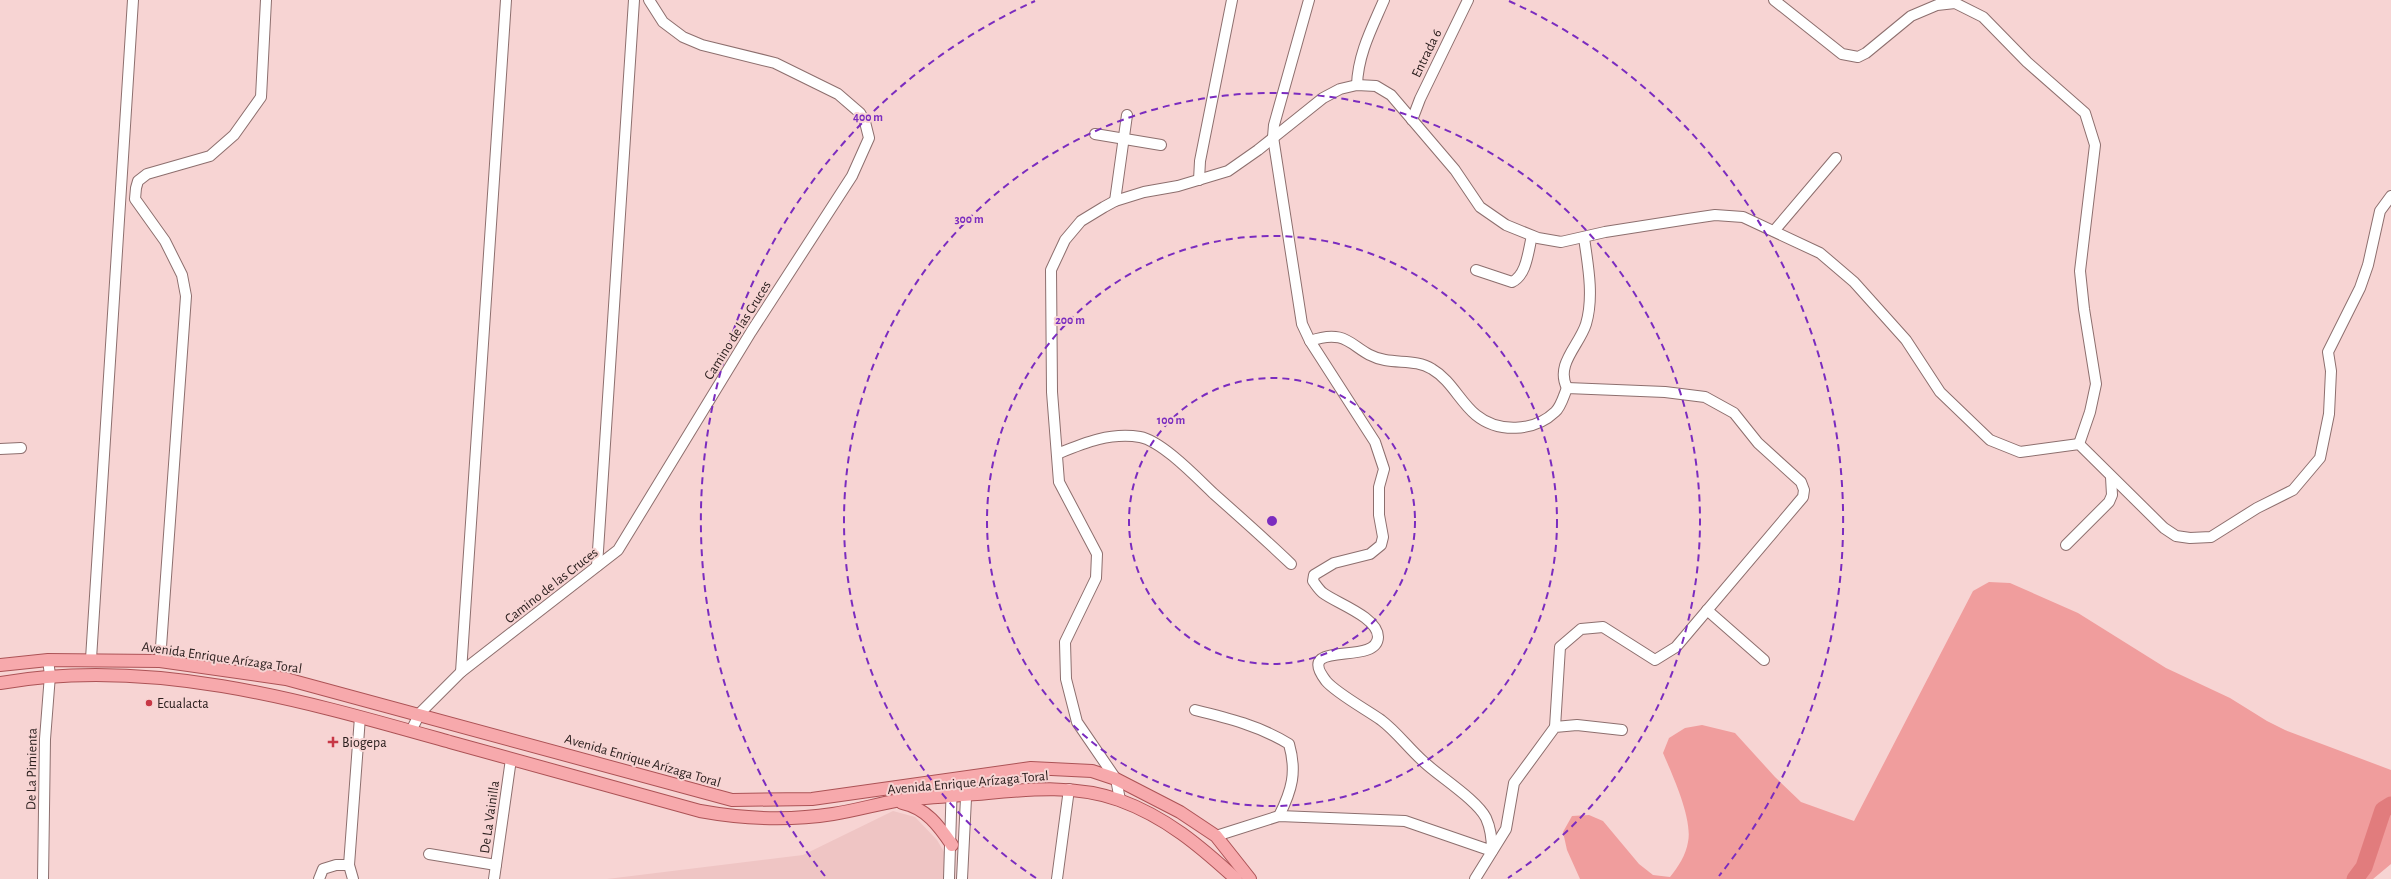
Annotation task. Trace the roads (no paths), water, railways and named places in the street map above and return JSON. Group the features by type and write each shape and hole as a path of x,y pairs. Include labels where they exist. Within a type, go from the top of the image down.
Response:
{"main road":[{"name":"Avenida Enrique Arízaga Toral","path":"0,665 48,660 91,659 160,661 286,679 420,713 732,800 812,799 1031,768 1092,771 1116,779 1180,812 1216,836 1250,879"},
{"name":"Avenida Enrique Arízaga Toral","path":"0,683 50,675 164,678 263,693 360,716 700,811 728,816 762,819 832,814 895,801 1069,789 1094,793 1120,800 1179,830 1236,879"},
{"path":"895,801 922,810 932,819 952,845"}],"street":[{"path":"91,659 133,0"},
{"path":"160,661 186,296 182,275 165,241 136,199 136,188 138,181 147,174 210,156 234,135 261,97 266,0"},
{"path":"461,672 506,0"},
{"path":"597,566 634,0"},
{"name":"Camino de las Cruces","path":"420,713 461,672 618,550 751,332 852,176 868,138 865,122 860,113 838,94 775,63 702,45 683,37 663,22 649,0"},
{"path":"1199,180 1200,161 1232,0"},
{"path":"1309,0 1274,125 1273,137 1302,324 1310,341 1376,442 1384,469 1379,487 1379,515 1383,537 1381,545 1370,554 1327,566 1314,575 1313,581 1322,592 1354,610 1374,626 1378,636 1376,645 1367,652 1330,654 1324,658 1320,664 1319,670 1327,683 1382,721 1423,762 1480,809 1490,830 1492,851"},
{"path":"1357,85 1358,67 1364,48 1384,0"},
{"name":"Entrada 6","path":"1412,120 1420,99 1468,0"},
{"path":"1774,0 1842,54 1858,57 1866,53 1911,16 1937,5 1955,2 1983,17 2027,62 2085,114 2095,145 2080,271 2084,308 2096,384 2090,412 2079,444"},
{"path":"1120,800 1116,779 1077,722 1066,680 1065,642 1096,578 1097,554 1059,482 1052,392 1051,270 1065,240 1082,221 1115,201 1144,192 1199,180 1228,171 1258,150 1323,98 1340,89 1357,85 1376,86 1391,95 1455,170 1480,207 1506,225 1532,236 1560,242 1584,238 1605,232 1715,215 1743,216 1820,253 1854,282 1906,340 1940,392 1990,440 2020,452 2079,444"},
{"path":"1115,201 1127,115"},
{"path":"1095,134 1123,140 1161,145"},
{"path":"1774,231 1836,158"},
{"path":"2079,444 2164,528 2176,536 2190,538 2211,537 2257,508 2293,490 2320,458 2329,414 2331,370 2328,352 2360,288 2368,265 2380,211 2391,196"},
{"path":"1476,270 1512,282 1519,279 1523,272 1532,236"},
{"path":"1568,388 1563,379 1563,369 1586,324 1589,308 1588,269 1584,238"},
{"path":"1310,341 1326,335 1347,339 1384,360 1420,363 1443,376 1461,401 1477,416 1499,427 1524,428 1540,422 1556,412 1568,388"},
{"path":"1475,879 1506,829 1514,783 1555,727 1560,647 1581,628 1603,627 1655,660 1676,647 1803,497 1804,490 1801,482 1758,443 1734,413 1705,397 1666,392 1568,388"},
{"path":"1057,454 1096,438 1126,436 1140,437 1153,442 1190,470 1291,564"},
{"path":"0,449 21,448"},
{"path":"2066,545 2109,502 2112,495 2111,477"},
{"path":"1706,610 1764,660"},
{"name":"De La Pimienta","path":"43,879 45,739 50,675 48,660"},
{"path":"1195,710 1269,732 1289,744 1294,772 1286,802 1278,816"},
{"path":"412,731 420,713"},
{"path":"353,879 349,865 360,716"},
{"path":"1555,727 1577,724 1622,730"},
{"name":"De La Vainilla","path":"494,879 511,759"},
{"path":"962,879 968,795 967,778"},
{"path":"949,879 952,845 952,780"},
{"path":"1057,879 1069,789"},
{"path":"1216,836 1278,816 1405,821 1492,851"},
{"path":"429,854 496,865"},
{"path":"319,879 323,869 329,866 349,865"}],"waterway":[{"path":"2355,879 2364,867 2383,810 2391,805"}],"place":[{"name":"Ecualacta","path":"149,703"},
{"name":"Biogepa","path":"333,742"}]}
